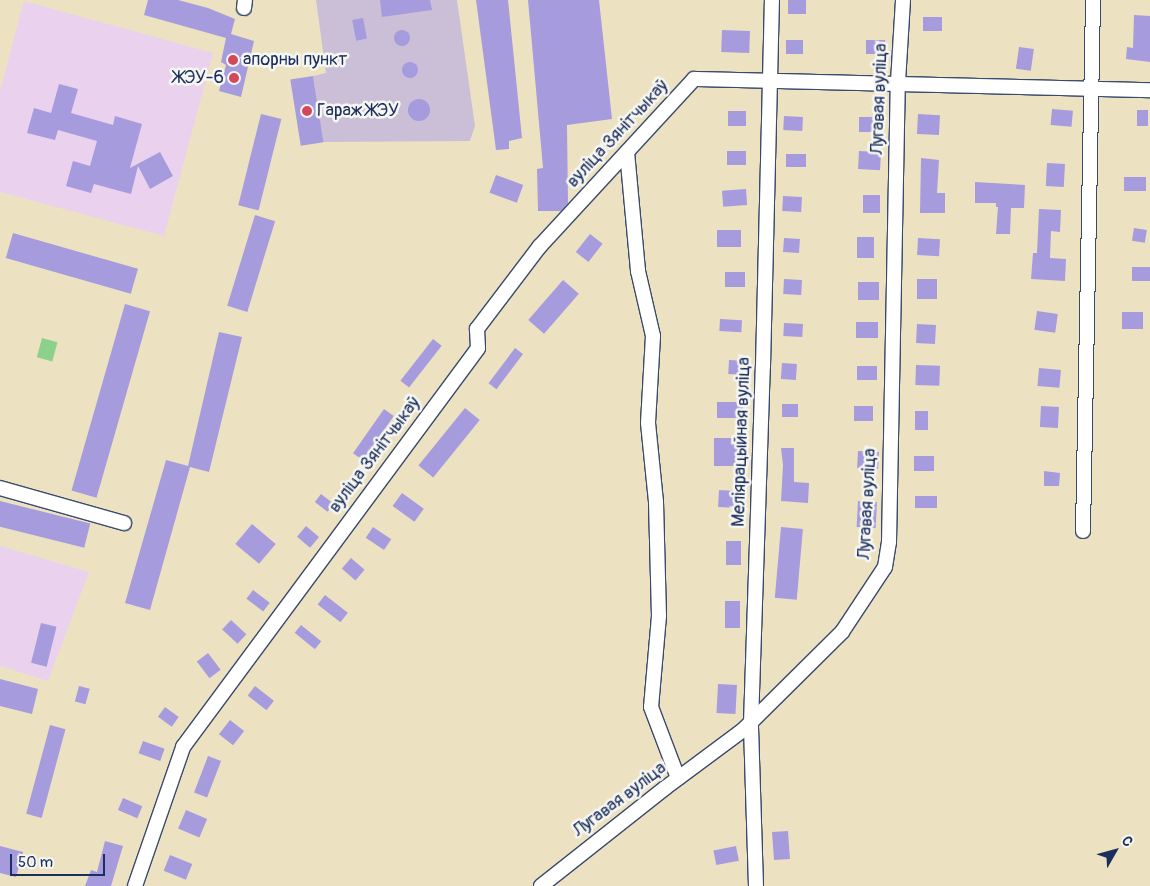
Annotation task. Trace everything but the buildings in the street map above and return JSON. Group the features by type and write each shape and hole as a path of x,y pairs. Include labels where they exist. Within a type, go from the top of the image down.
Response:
{"street":[{"name":"Меліярацыйная вуліца","path":"756,886 751,723 764,366 772,0"},
{"name":"Лугавая вуліца","path":"541,886 751,723 842,632 885,567 889,542 898,82 903,0"},
{"path":"1083,531 1093,0"},
{"name":"вуліца Зянітчыкаў","path":"135,886 183,746 478,348 477,329 540,246 694,79 769,80"},
{"path":"769,80 1150,90"},
{"path":"626,152 638,271 653,336 648,424 656,502 658,616 652,707 678,778"},
{"path":"0,488 124,523"}],"shaded area":[{"path":"316,0 457,0 475,126 470,141 323,142 313,76 326,73"},
{"path":"24,1 213,53 164,236 0,192 0,91"},
{"path":"0,546 89,572 48,681 0,666"}],"green space":[{"path":"42,338 57,342 52,361 37,357"}],"place":[{"name":"апорны пункт","path":"233,60"},
{"name":"ЖЭУ-6","path":"234,78"},
{"name":"Гараж ЖЭУ","path":"307,111"}]}
